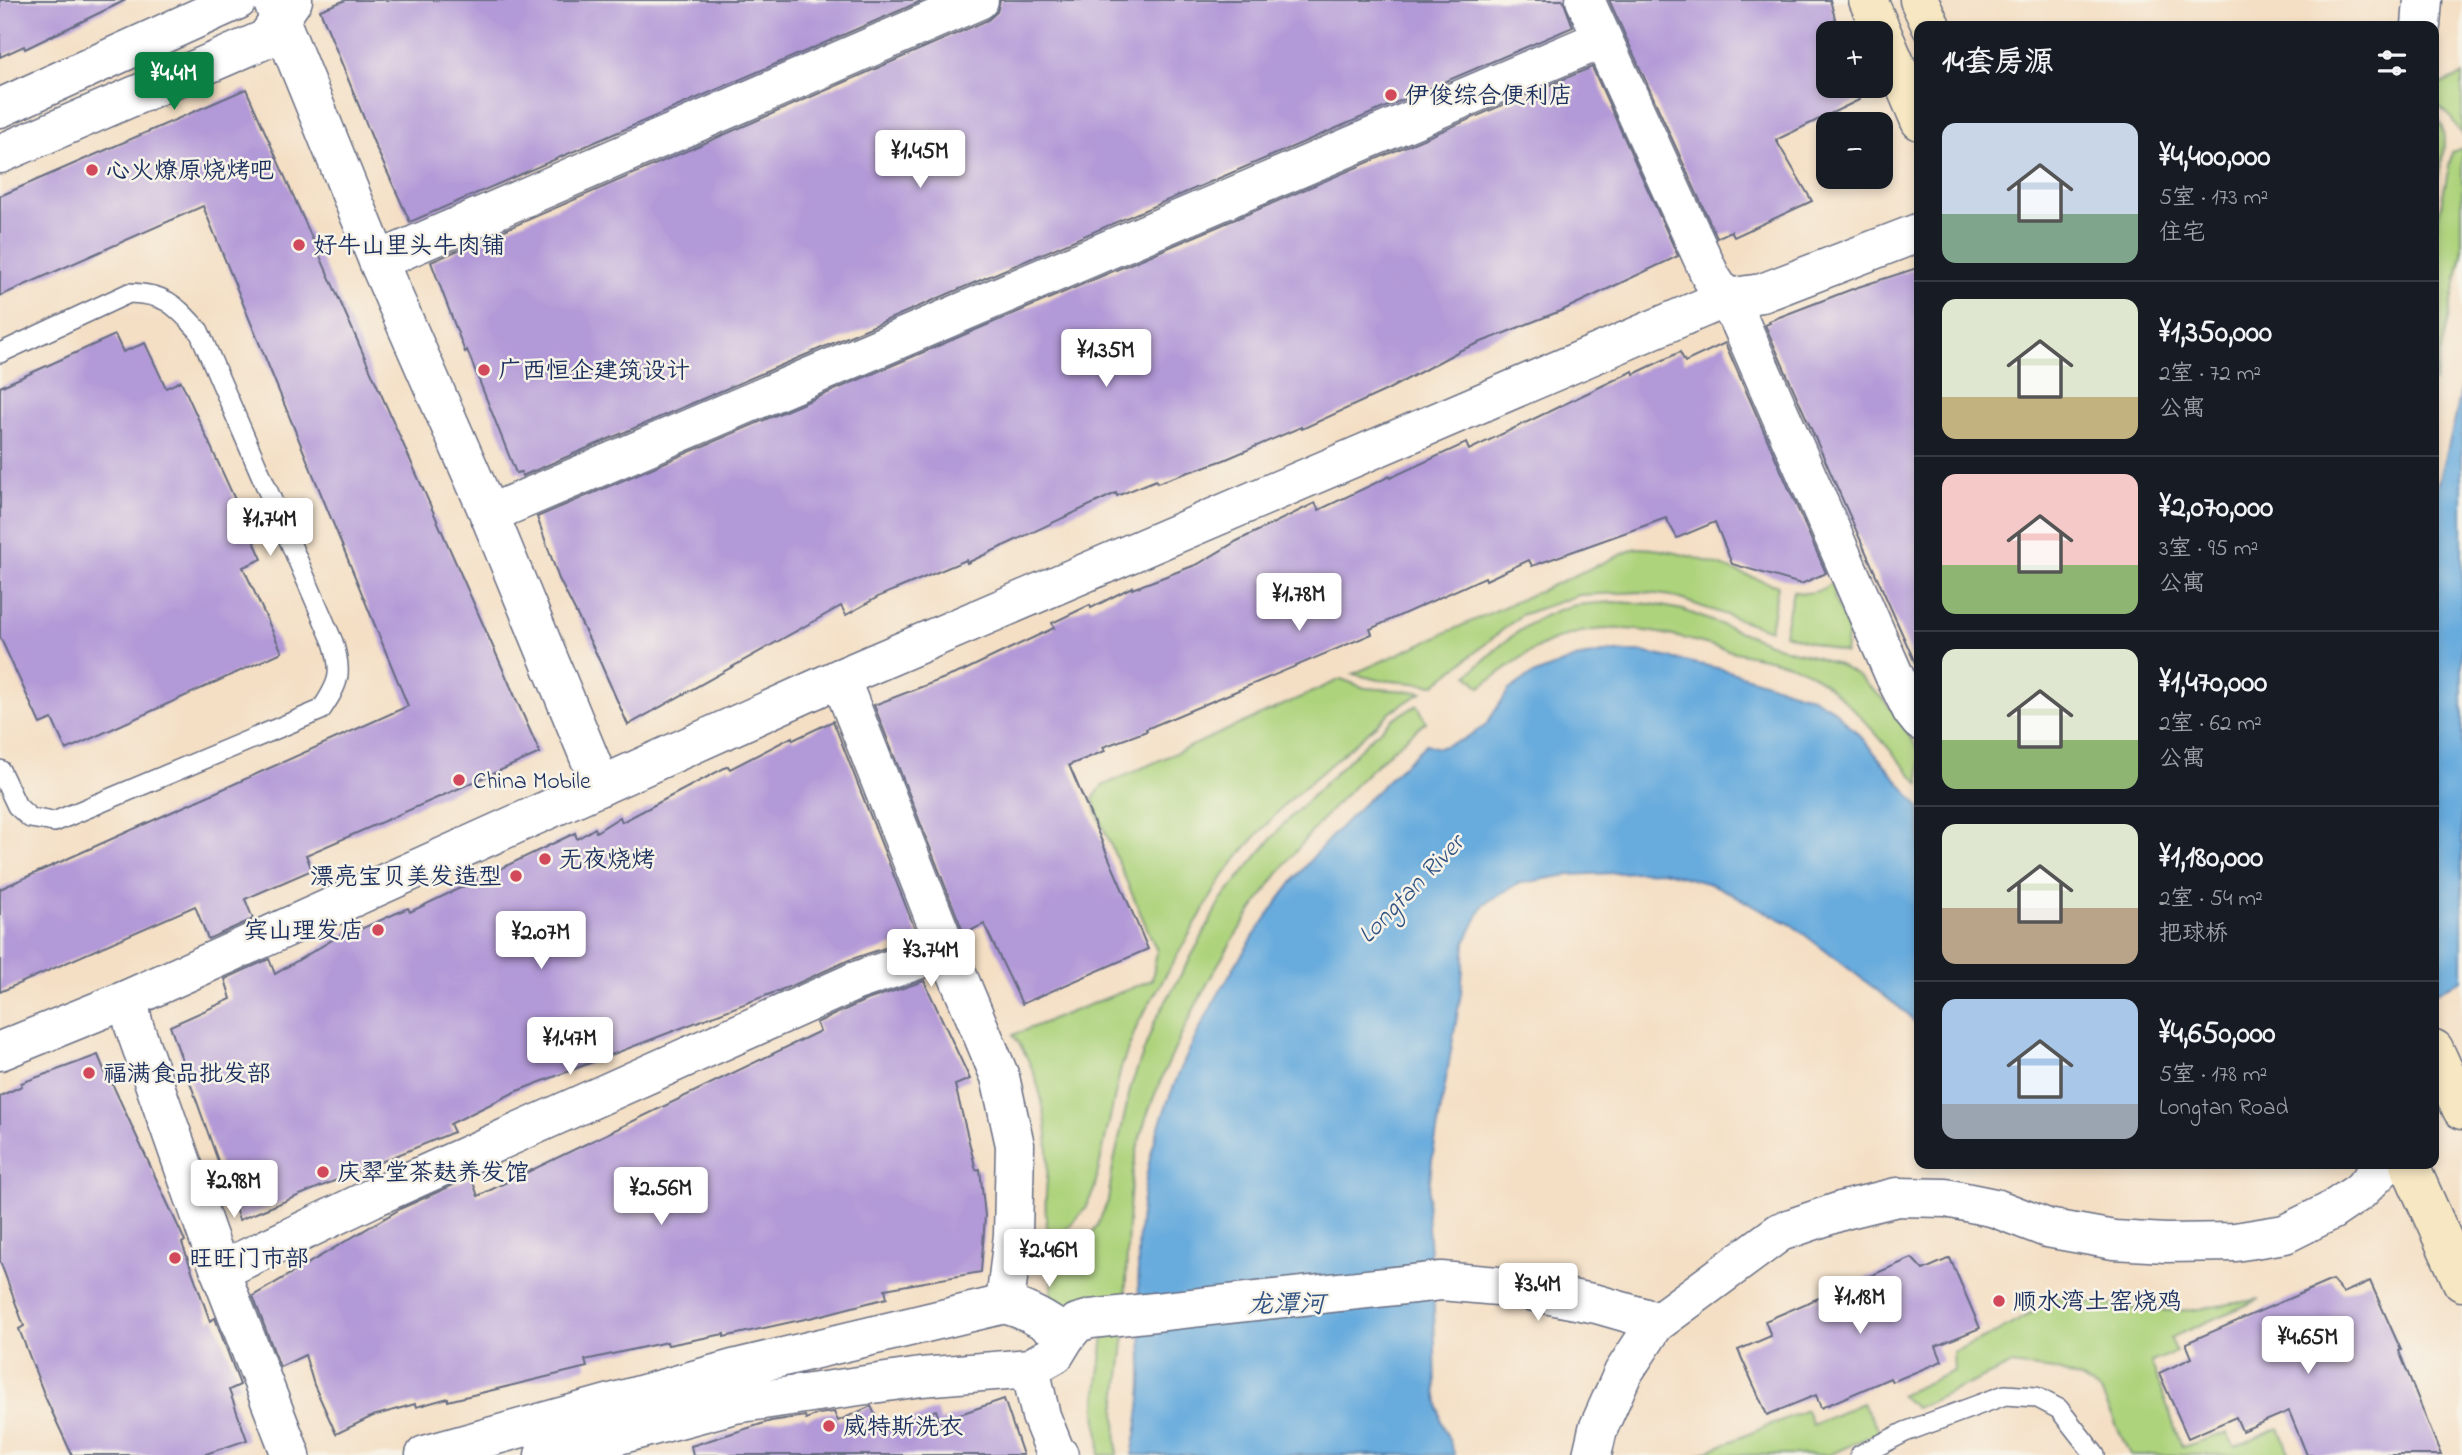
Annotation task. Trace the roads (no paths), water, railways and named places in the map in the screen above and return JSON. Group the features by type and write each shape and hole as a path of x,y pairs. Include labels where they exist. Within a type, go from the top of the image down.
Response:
{"main road":[{"path":"1868,0 1914,107"},
{"path":"1919,0 1929,21"},
{"path":"2439,1059 2462,1110"},
{"path":"2411,1169 2462,1282"}],"street":[{"path":"0,108 238,0"},
{"path":"378,261 979,0"},
{"path":"1585,0 1711,277 1740,322 1895,677 1914,714"},
{"path":"2421,21 2423,0"},
{"path":"282,6 378,261 489,514 601,786"},
{"path":"0,154 266,39 282,6"},
{"path":"489,514 1602,39"},
{"path":"0,1051 128,999 840,678 1726,298 1762,293 1914,234"},
{"path":"840,678 1000,1077 1015,1145 1013,1235 1005,1304"},
{"path":"220,1271 372,1198 856,981 947,950"},
{"path":"128,999 134,1026 220,1271 291,1455"},
{"path":"1592,1455 1598,1429 1623,1373 1655,1324 1780,1232 1844,1210 1897,1198 1946,1198 1982,1205 2047,1228 2113,1240 2166,1243 2235,1242 2285,1234 2332,1211 2359,1192 2382,1169"},
{"path":"544,1455 583,1450 735,1404 921,1377 1030,1368 1055,1354 1077,1323 1091,1319 1441,1281 1497,1286 1597,1304 1649,1319 1655,1324"},
{"path":"425,1455 733,1368 1005,1304 1026,1310 1066,1336"},
{"path":"1030,1368 1041,1416 1059,1455"}],"lane":[{"path":"0,353 130,293 153,294 177,307 199,331 333,642 340,664 335,688 321,710 54,821 30,818 17,806 0,770"},
{"path":"1860,1455 1905,1432 2005,1395 2036,1397 2059,1409 2095,1455"}],"water":[{"path":"2462,382 2462,980 2439,991 2439,482"},
{"name":"龙潭河","path":"1609,652 1642,652 1722,669 1812,697 1833,709 1862,738 1914,800 1914,1022 1909,1015 1792,925 1714,885 1662,871 1568,875 1517,884 1484,904 1465,943 1461,993 1432,1160 1427,1213 1434,1307 1436,1390 1441,1420 1455,1455 1132,1455 1140,1411 1142,1377 1138,1250 1149,1161 1182,1067 1218,995 1261,926 1307,864 1426,744 1438,748 1462,740 1485,726 1509,690 1528,677 1575,658"}],"place":[{"name":"伊俊综合便利店","path":"1391,95"},
{"name":"心火燎原烧烤吧","path":"92,170"},
{"name":"好牛山里头牛肉铺","path":"299,245"},
{"name":"广西恒企建筑设计","path":"484,370"},
{"name":"China Mobile","path":"459,780"},
{"name":"无夜烧烤","path":"545,859"},
{"name":"漂亮宝贝美发造型","path":"516,876"},
{"name":"宾山理发店","path":"378,930"},
{"name":"福满食品批发部","path":"89,1073"},
{"name":"庆翠堂茶麸养发馆","path":"323,1172"},
{"name":"旺旺门市部","path":"175,1258"},
{"name":"顺水湾土窑烧鸡","path":"1999,1301"},
{"name":"威特斯洗衣","path":"829,1426"}],"water label":[{"name":"Longtan River","path":"1410,888"}]}
